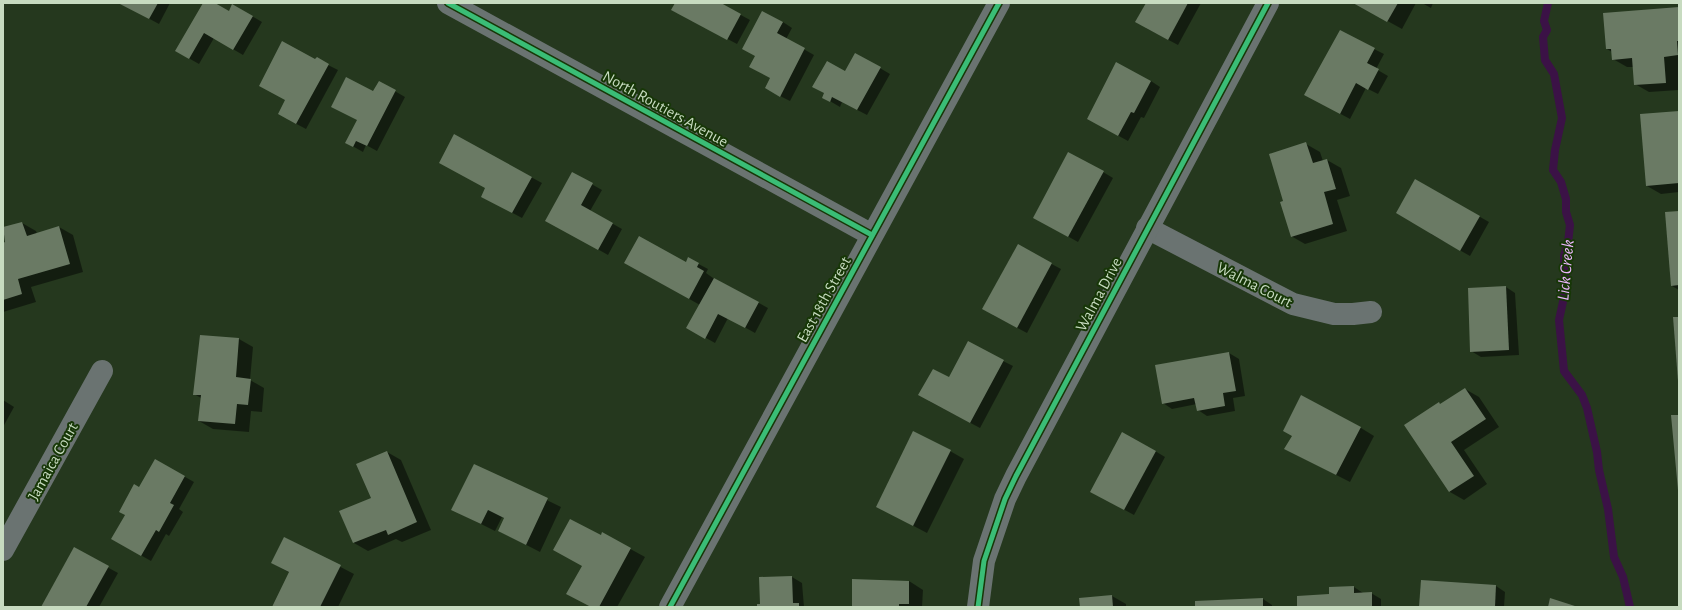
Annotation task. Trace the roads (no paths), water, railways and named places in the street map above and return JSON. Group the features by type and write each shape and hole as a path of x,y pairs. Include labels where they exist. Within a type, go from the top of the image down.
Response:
{"street":[{"name":"North Routiers Avenue","path":"448,3 872,236"},
{"name":"East 18th Street","path":"670,607 999,3"},
{"name":"Walma Drive","path":"978,607 984,561 1005,499 1016,476 1268,3"},
{"name":"Walma Court","path":"1147,228 1293,304 1334,314 1371,312"},
{"name":"Jamaica Court","path":"3,550 102,371"}],"waterway":[{"name":"Lick Creek","path":"1548,3 1544,21 1547,30 1543,37 1545,60 1554,74 1562,118 1555,150 1553,170 1561,182 1566,199 1566,212 1570,225 1568,243 1564,256 1566,288 1559,320 1564,371 1582,395 1587,408 1608,509 1614,557 1623,577 1630,607"}]}
